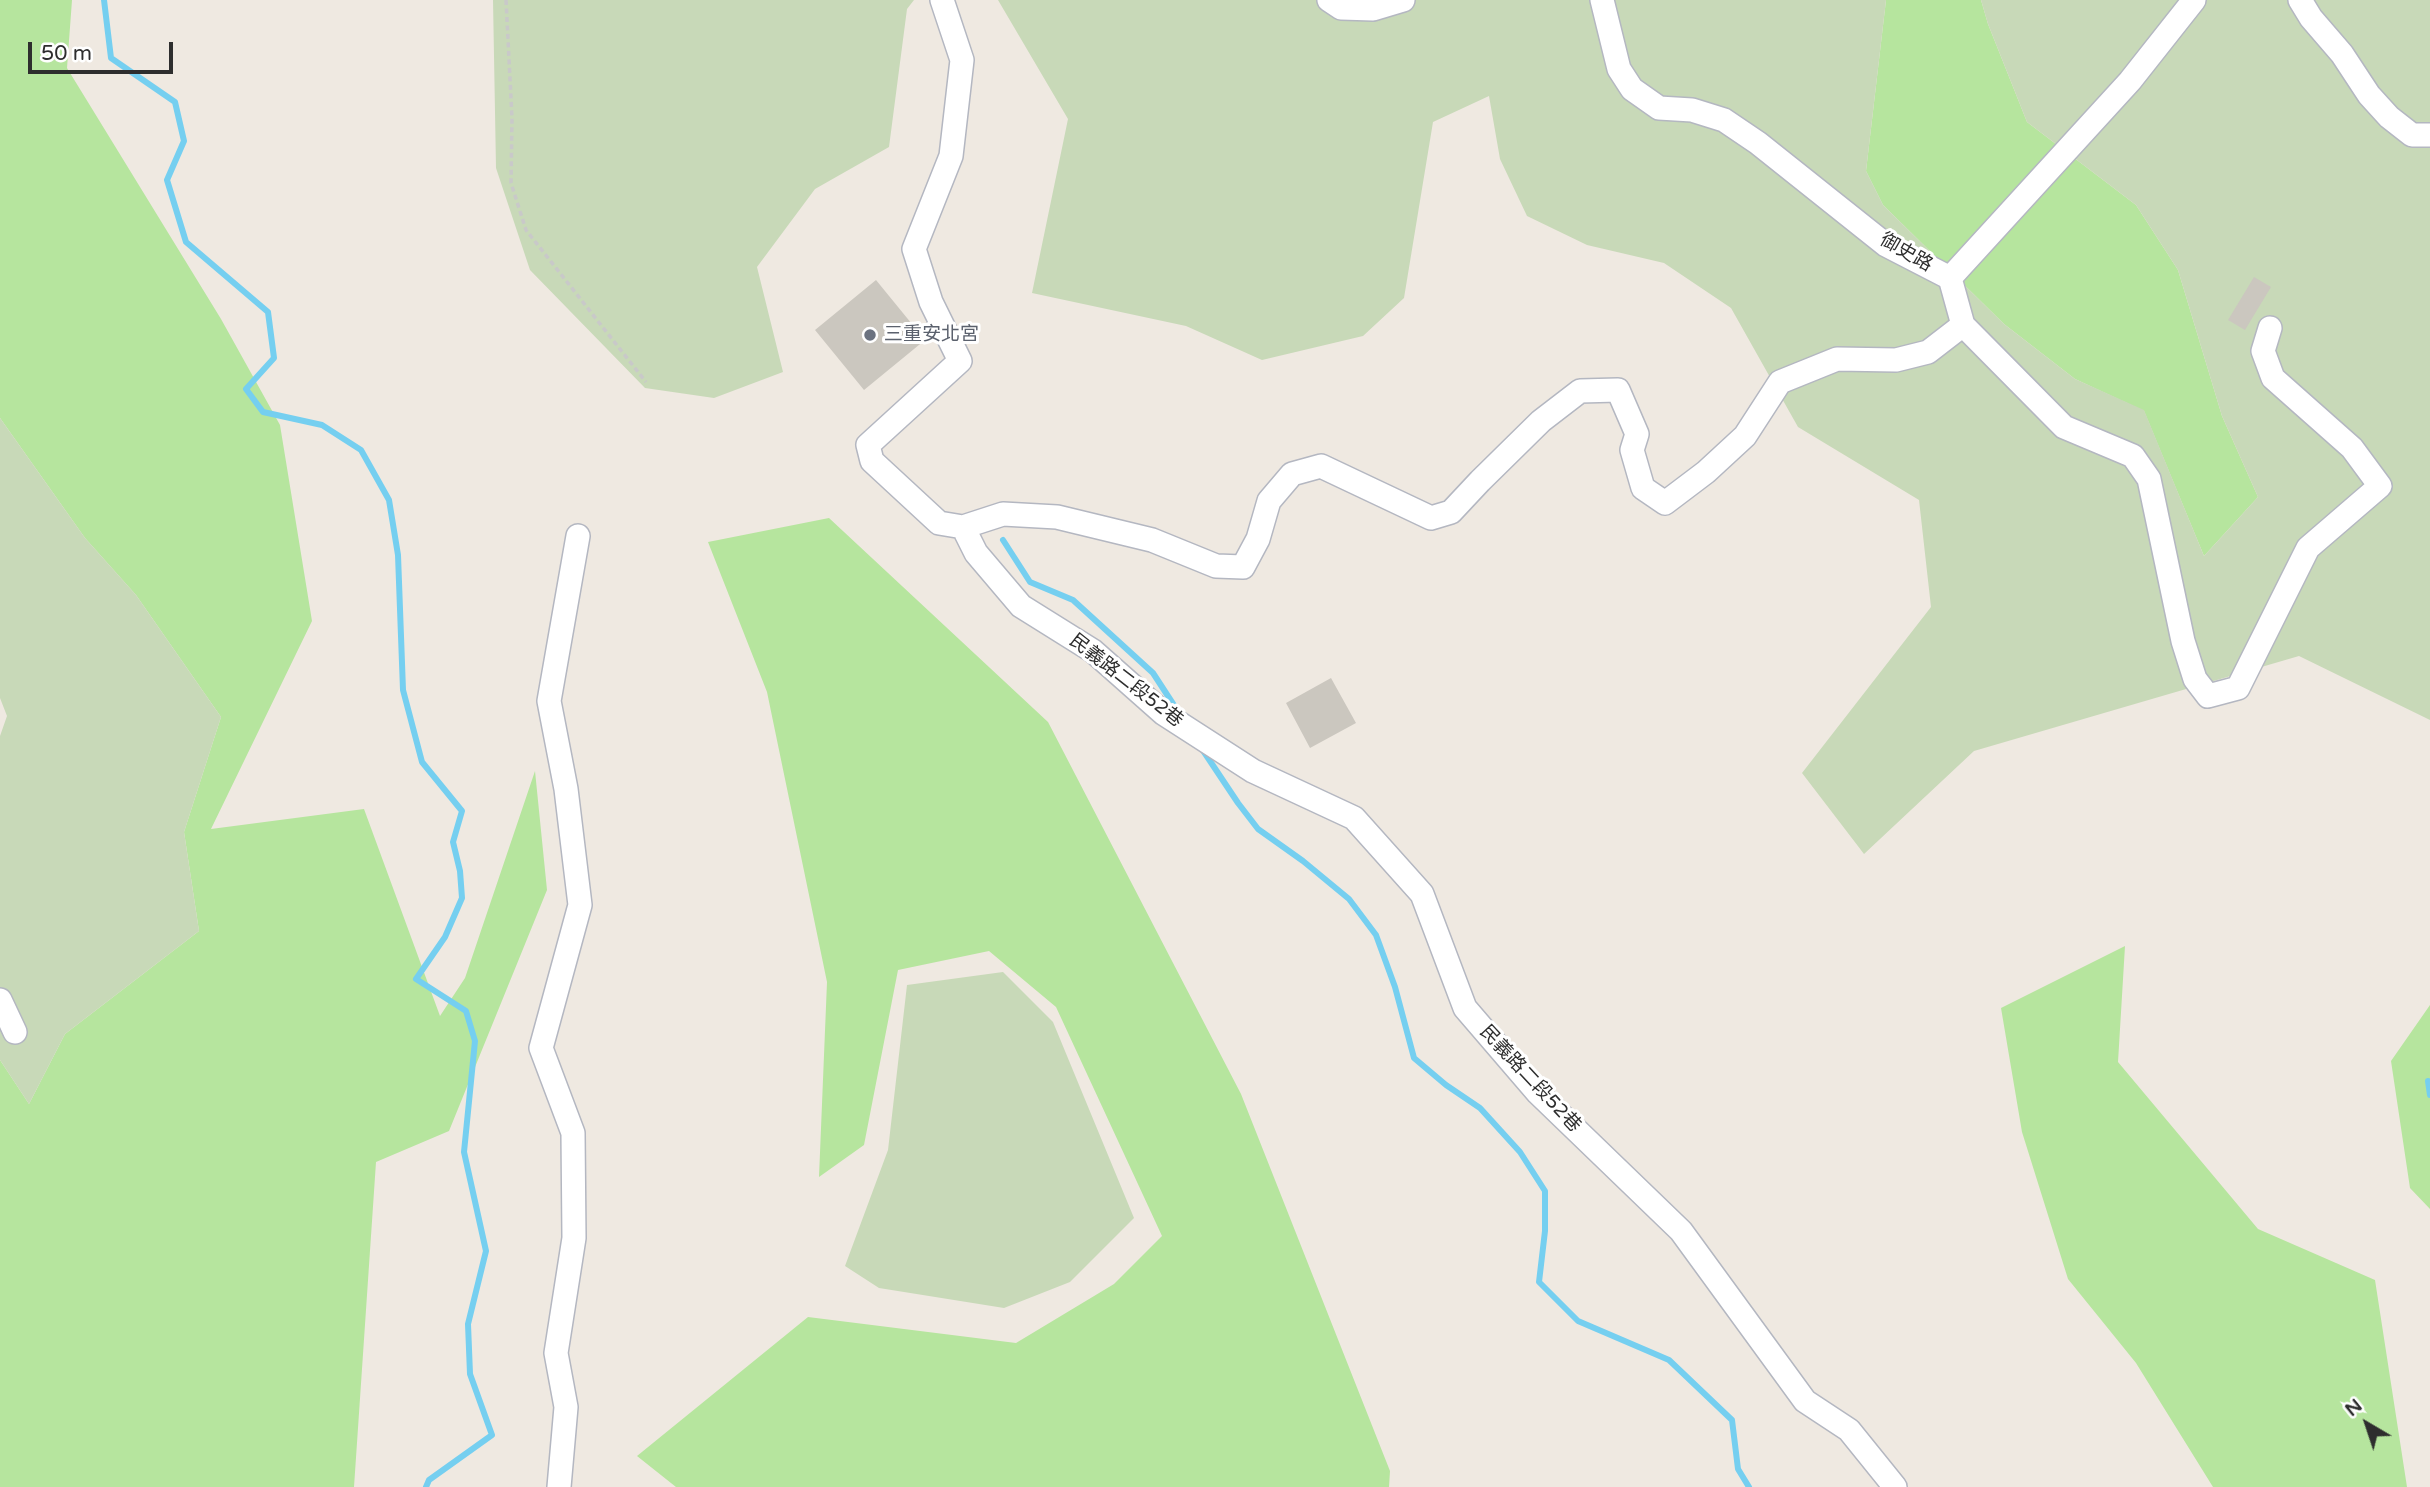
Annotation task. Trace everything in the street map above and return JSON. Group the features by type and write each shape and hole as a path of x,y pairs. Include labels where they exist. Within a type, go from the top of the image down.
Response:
{"street":[{"path":"942,0 962,60 951,156 914,249 931,302 960,361 868,445 872,461 939,523 963,527 1003,514 1057,517 1152,540 1216,566 1243,567 1258,539 1269,501 1292,474 1321,466 1431,518 1451,512 1541,421 1580,391 1618,390 1637,433 1632,450 1643,488 1665,503 1706,472 1745,436 1780,382 1837,359 1896,359 1928,352 1963,324"},
{"path":"1329,0 1341,8 1373,9 1403,0"},
{"name":"御史路","path":"1602,0 1619,69 1632,89 1659,108 1692,110 1724,120 1758,143 1886,245 1950,278 2130,81 2194,0"},
{"path":"2300,0 2311,18 2342,54 2369,95 2389,117 2412,135 2430,135"},
{"path":"1950,278 1963,324 2064,427 2133,456 2149,479 2183,641 2195,679 2208,696 2238,688 2308,548 2380,486 2352,448 2273,378 2263,351 2270,328"},
{"name":"民義路二段52巷","path":"963,527 976,553 1021,606 1093,651 1163,713 1253,771 1354,818 1422,894 1465,1008 1538,1093 1681,1231 1805,1401 1849,1430 1895,1487"},
{"path":"559,1487 566,1407 556,1353 574,1238 573,1133 541,1048 580,905 566,789 549,701 578,536"},
{"path":"0,1000 15,1032"}],"path":[{"path":"506,0 511,105 511,183 526,230 646,383"}],"green space":[{"path":"0,0 72,0 67,68 221,319 280,425 312,621 211,829 364,809 440,1016 465,978 535,771 547,890 449,1131 376,1162 354,1487 0,1487 0,1060 29,1104 65,1034 199,931 184,832 221,717 136,595 85,538 0,418"},
{"path":"493,0 914,0 907,9 889,147 815,189 757,267 783,372 714,398 645,388 530,270 496,168"},
{"path":"998,0 1886,0 1866,171 1883,205 2004,324 2075,379 2144,410 2204,556 2258,497 2222,416 2178,270 2136,205 2027,122 1981,0 2430,0 2430,720 2299,656 1974,751 1864,854 1802,773 1931,607 1919,500 1798,427 1731,308 1664,263 1587,245 1527,216 1500,159 1489,96 1433,122 1404,298 1363,336 1262,360 1186,326 1032,293 1068,119"},
{"path":"1886,0 1981,0 2027,122 2136,205 2178,270 2222,416 2258,497 2204,556 2144,411 2075,379 2004,324 1883,205 1866,171"},
{"path":"0,418 85,538 136,595 221,717 184,832 199,931 65,1034 29,1104 0,1060 0,736 7,716 0,698"},
{"path":"829,518 1048,722 1241,1094 1390,1471 1389,1487 676,1487 637,1456 808,1317 1016,1343 1114,1284 1162,1236 1056,1007 989,951 898,970 864,1145 819,1177 827,982 767,692 708,542"},
{"path":"2125,946 2118,1062 2258,1229 2375,1280 2407,1487 2213,1487 2136,1363 2068,1279 2022,1132 2001,1008"},
{"path":"1003,972 1053,1022 1134,1218 1070,1282 1004,1308 879,1288 845,1266 888,1150 907,985"},
{"path":"2430,1005 2430,1209 2410,1188 2391,1061"}],"building":[{"path":"2254,277 2271,287 2245,330 2228,320"},
{"name":"三重安北宮","path":"876,280 925,340 864,390 815,330"},
{"path":"1331,678 1356,723 1310,748 1286,703"}],"waterway":[{"path":"104,0 111,58 175,102 184,141 167,180 186,242 268,312 274,358 246,389 263,412 322,425 361,450 389,500 398,555 403,690 422,762 462,811 453,842 460,871 462,898 445,937 416,979 466,1011 475,1041 464,1152 486,1251 468,1324 470,1374 492,1435 429,1480 426,1487"},
{"path":"1003,540 1030,582 1073,600 1153,673 1179,713"},
{"path":"1202,749 1258,829 1349,899 1376,935 1395,987 1414,1058 1446,1085 1480,1108 1520,1152 1545,1191 1545,1231 1539,1282 1578,1321 1669,1360 1732,1420 1738,1469 1749,1487"},
{"path":"2428,1081 2430,1095"}],"place":[{"name":"三重安北宮","path":"870,335"}]}
